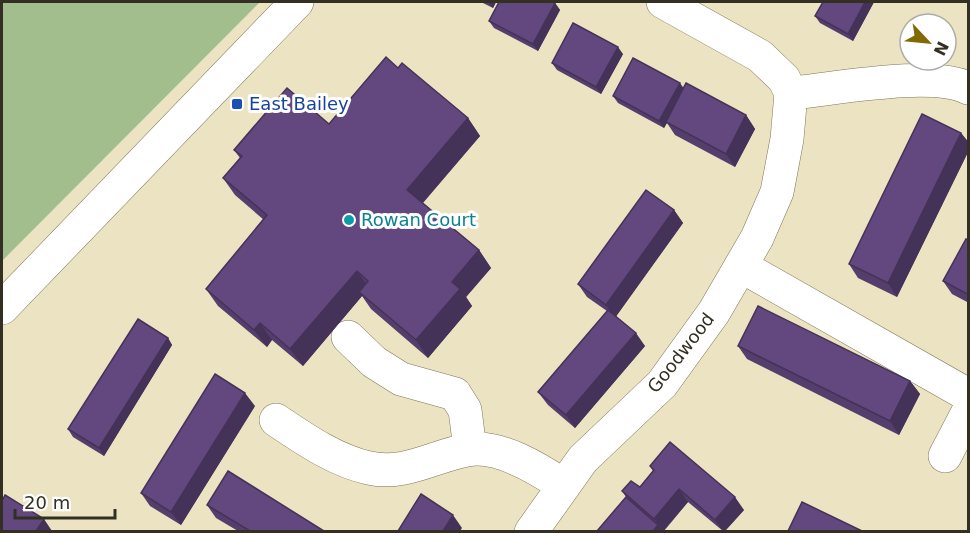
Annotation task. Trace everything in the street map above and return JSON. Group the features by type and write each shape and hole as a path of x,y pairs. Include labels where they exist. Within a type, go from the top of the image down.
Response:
{"street":[{"path":"2,308 297,2"},
{"path":"663,2 760,56 784,80 791,93 916,81 942,81 969,88"},
{"name":"Goodwood","path":"531,531 584,459 662,384 714,312 758,238 777,192 787,139 791,93"},
{"path":"741,266 969,394"},
{"path":"348,337 375,362 401,379 455,394 465,410 470,449"},
{"path":"945,456 969,412"},
{"path":"276,420 307,441 370,469 407,469 470,449 509,455 564,486"}],"green space":[{"path":"2,2 260,2 2,261"}],"building":[{"path":"499,2 555,3 533,44 489,21"},
{"path":"823,2 865,2 848,34 815,16"},
{"path":"573,23 618,47 596,87 552,63"},
{"name":"Rowan Court","path":"386,57 398,68 402,63 468,118 407,190 479,250 452,282 460,289 416,340 359,292 368,281 357,271 290,349 260,323 254,330 206,289 267,215 223,178 242,156 234,150 287,88 329,124"},
{"path":"633,58 680,83 659,121 613,96"},
{"path":"686,83 746,115 726,154 666,122"},
{"path":"922,114 961,133 888,283 849,264"},
{"path":"646,190 674,210 606,305 578,284"},
{"path":"966,239 969,240 969,295 943,281"},
{"path":"758,306 910,381 890,421 738,346"},
{"path":"608,310 636,333 566,415 538,392"},
{"path":"138,319 168,338 99,448 68,429"},
{"path":"215,374 245,393 171,512 141,493"},
{"path":"670,442 735,497 715,520 679,489 654,519 622,491 631,481 640,487 654,470 650,466"},
{"path":"228,471 324,531 250,531 207,505"},
{"path":"421,494 453,515 443,531 398,531"},
{"path":"5,495 44,519 36,531 2,531 2,501"},
{"path":"626,497 658,525 653,531 597,531"},
{"path":"802,502 862,531 788,531"}],"place":[{"name":"East Bailey","path":"237,104"},
{"name":"Rowan Court","path":"349,220"}]}
